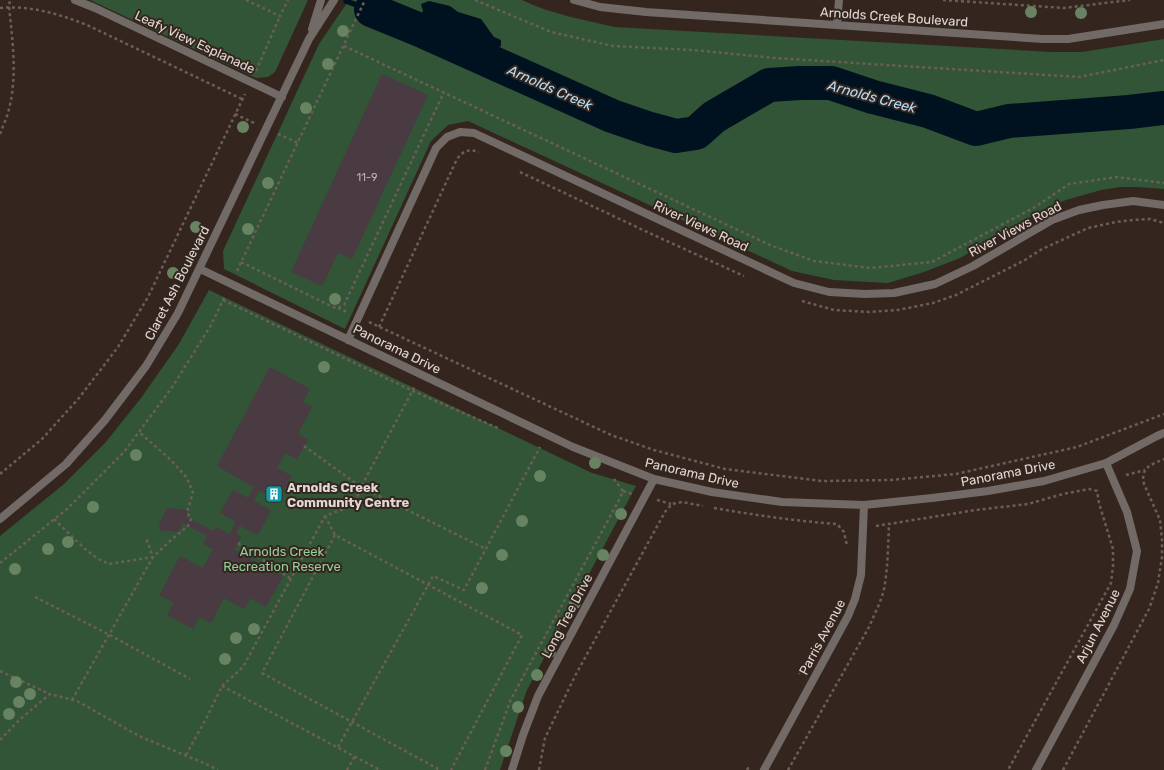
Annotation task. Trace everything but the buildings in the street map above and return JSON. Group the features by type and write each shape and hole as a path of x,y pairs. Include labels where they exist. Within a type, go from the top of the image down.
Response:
{"street":[{"name":"Leafy View Esplanade","path":"75,0 102,11 282,97"},
{"name":"Claret Ash Boulevard","path":"309,40 320,0"},
{"name":"Claret Ash Boulevard","path":"0,519 66,464 105,420 146,366 178,313 309,40 334,0"},
{"name":"Arnolds Creek Boulevard","path":"574,0 600,7 646,12 1036,39 1068,39 1164,24"},
{"path":"837,25 839,0"},
{"name":"River Views Road","path":"348,340 436,148 447,137 460,132 474,133 794,283 829,292 865,294 894,293 935,284 973,266 1052,220 1079,210 1103,204 1132,201 1164,205"},
{"name":"Panorama Drive","path":"200,269 573,447 654,479 712,492 782,502 864,505 988,491 1044,481 1106,463 1164,433"},
{"name":"Arjun Avenue","path":"1036,770 1114,625 1130,589 1137,551 1127,512 1106,463"},
{"name":"Long Tree Drive","path":"512,770 523,734 538,696 654,479"},
{"name":"Parris Avenue","path":"764,770 848,616 855,600 861,576 864,505"}],"path":[{"path":"0,134 7,117 13,84 14,64 9,7 10,0"},
{"path":"246,0 280,16"},
{"path":"0,474 42,439 79,398 118,347 148,297 251,82 288,0"},
{"path":"0,563 67,509 124,452 185,368 211,324 231,284 365,0"},
{"path":"475,0 551,32 613,46 693,50 774,58 1079,77 1164,60"},
{"path":"943,0 1064,8 1130,0"},
{"path":"0,8 9,7 43,11 70,18 242,99"},
{"path":"344,46 770,245 814,261 870,268 932,262 1035,206 1069,184 1117,178 1164,183"},
{"path":"241,262 333,307 338,308 344,305 444,92"},
{"path":"235,114 298,144"},
{"path":"223,300 413,391 504,431"},
{"path":"379,327 618,438 654,450 725,469 822,481 891,480 956,474 1077,447 1164,414"},
{"path":"186,755 222,686 243,667 325,516 354,505 361,487 421,374"},
{"path":"72,700 108,634 153,557 188,526 191,519 188,512 194,493 187,478 171,460 139,432"},
{"path":"338,747 434,576 464,590 546,435"},
{"path":"304,446 361,487 486,549"},
{"path":"540,447 544,448"},
{"path":"484,770 511,699 623,491 615,480 608,476"},
{"path":"788,770 869,627 878,606 884,590 889,524 976,510 1028,504 1062,494 1089,489 1096,492 1113,549 1111,583 1008,770"},
{"path":"538,770 546,738 576,676 665,512 672,504 682,502 753,515 837,524 844,532 847,552"},
{"path":"325,516 335,535 522,635 451,770"},
{"path":"54,519 98,560 109,564 153,557"},
{"path":"335,535 262,674 440,770"},
{"path":"146,538 153,557"},
{"path":"238,543 291,579"},
{"path":"34,597 108,634 190,679"},
{"path":"798,676 816,643"},
{"path":"0,671 50,694 78,701 138,736 186,755 218,770"},
{"path":"222,686 380,770"},
{"path":"0,740 18,721 50,694"},
{"path":"347,770 355,756"},
{"path":"748,770 751,763"}],"green space":[{"path":"90,0 308,0 275,72 268,77 256,78"},
{"path":"349,0 522,0 556,13 615,27 1051,52 1082,52 1164,39 1164,189 1120,187 1101,190 1066,200 1046,208 960,258 924,272 888,283 834,280 792,271 468,121 448,125 431,141 345,329 224,269 223,251 319,44"},
{"name":"Arnolds Creek Recreation Reserve","path":"209,290 592,473 636,486 527,690 500,770 0,770 0,536 64,484 105,443 141,398 179,344"}],"water":[{"path":"429,1 450,6 458,12 481,19 494,37 501,40 501,46 492,50 495,54 489,60 472,59 459,52 432,42 420,30 417,24 423,11 421,4"}],"waterway":[{"path":"346,1 354,4"},
{"name":"Arnolds Creek","path":"371,10 420,30 612,116 676,136 696,133 714,117 769,85 800,83 831,83 873,97 928,111 976,129 1009,121 1164,108"}],"place":[{"name":"Arnolds Creek Community Centre","path":"274,494"}]}
